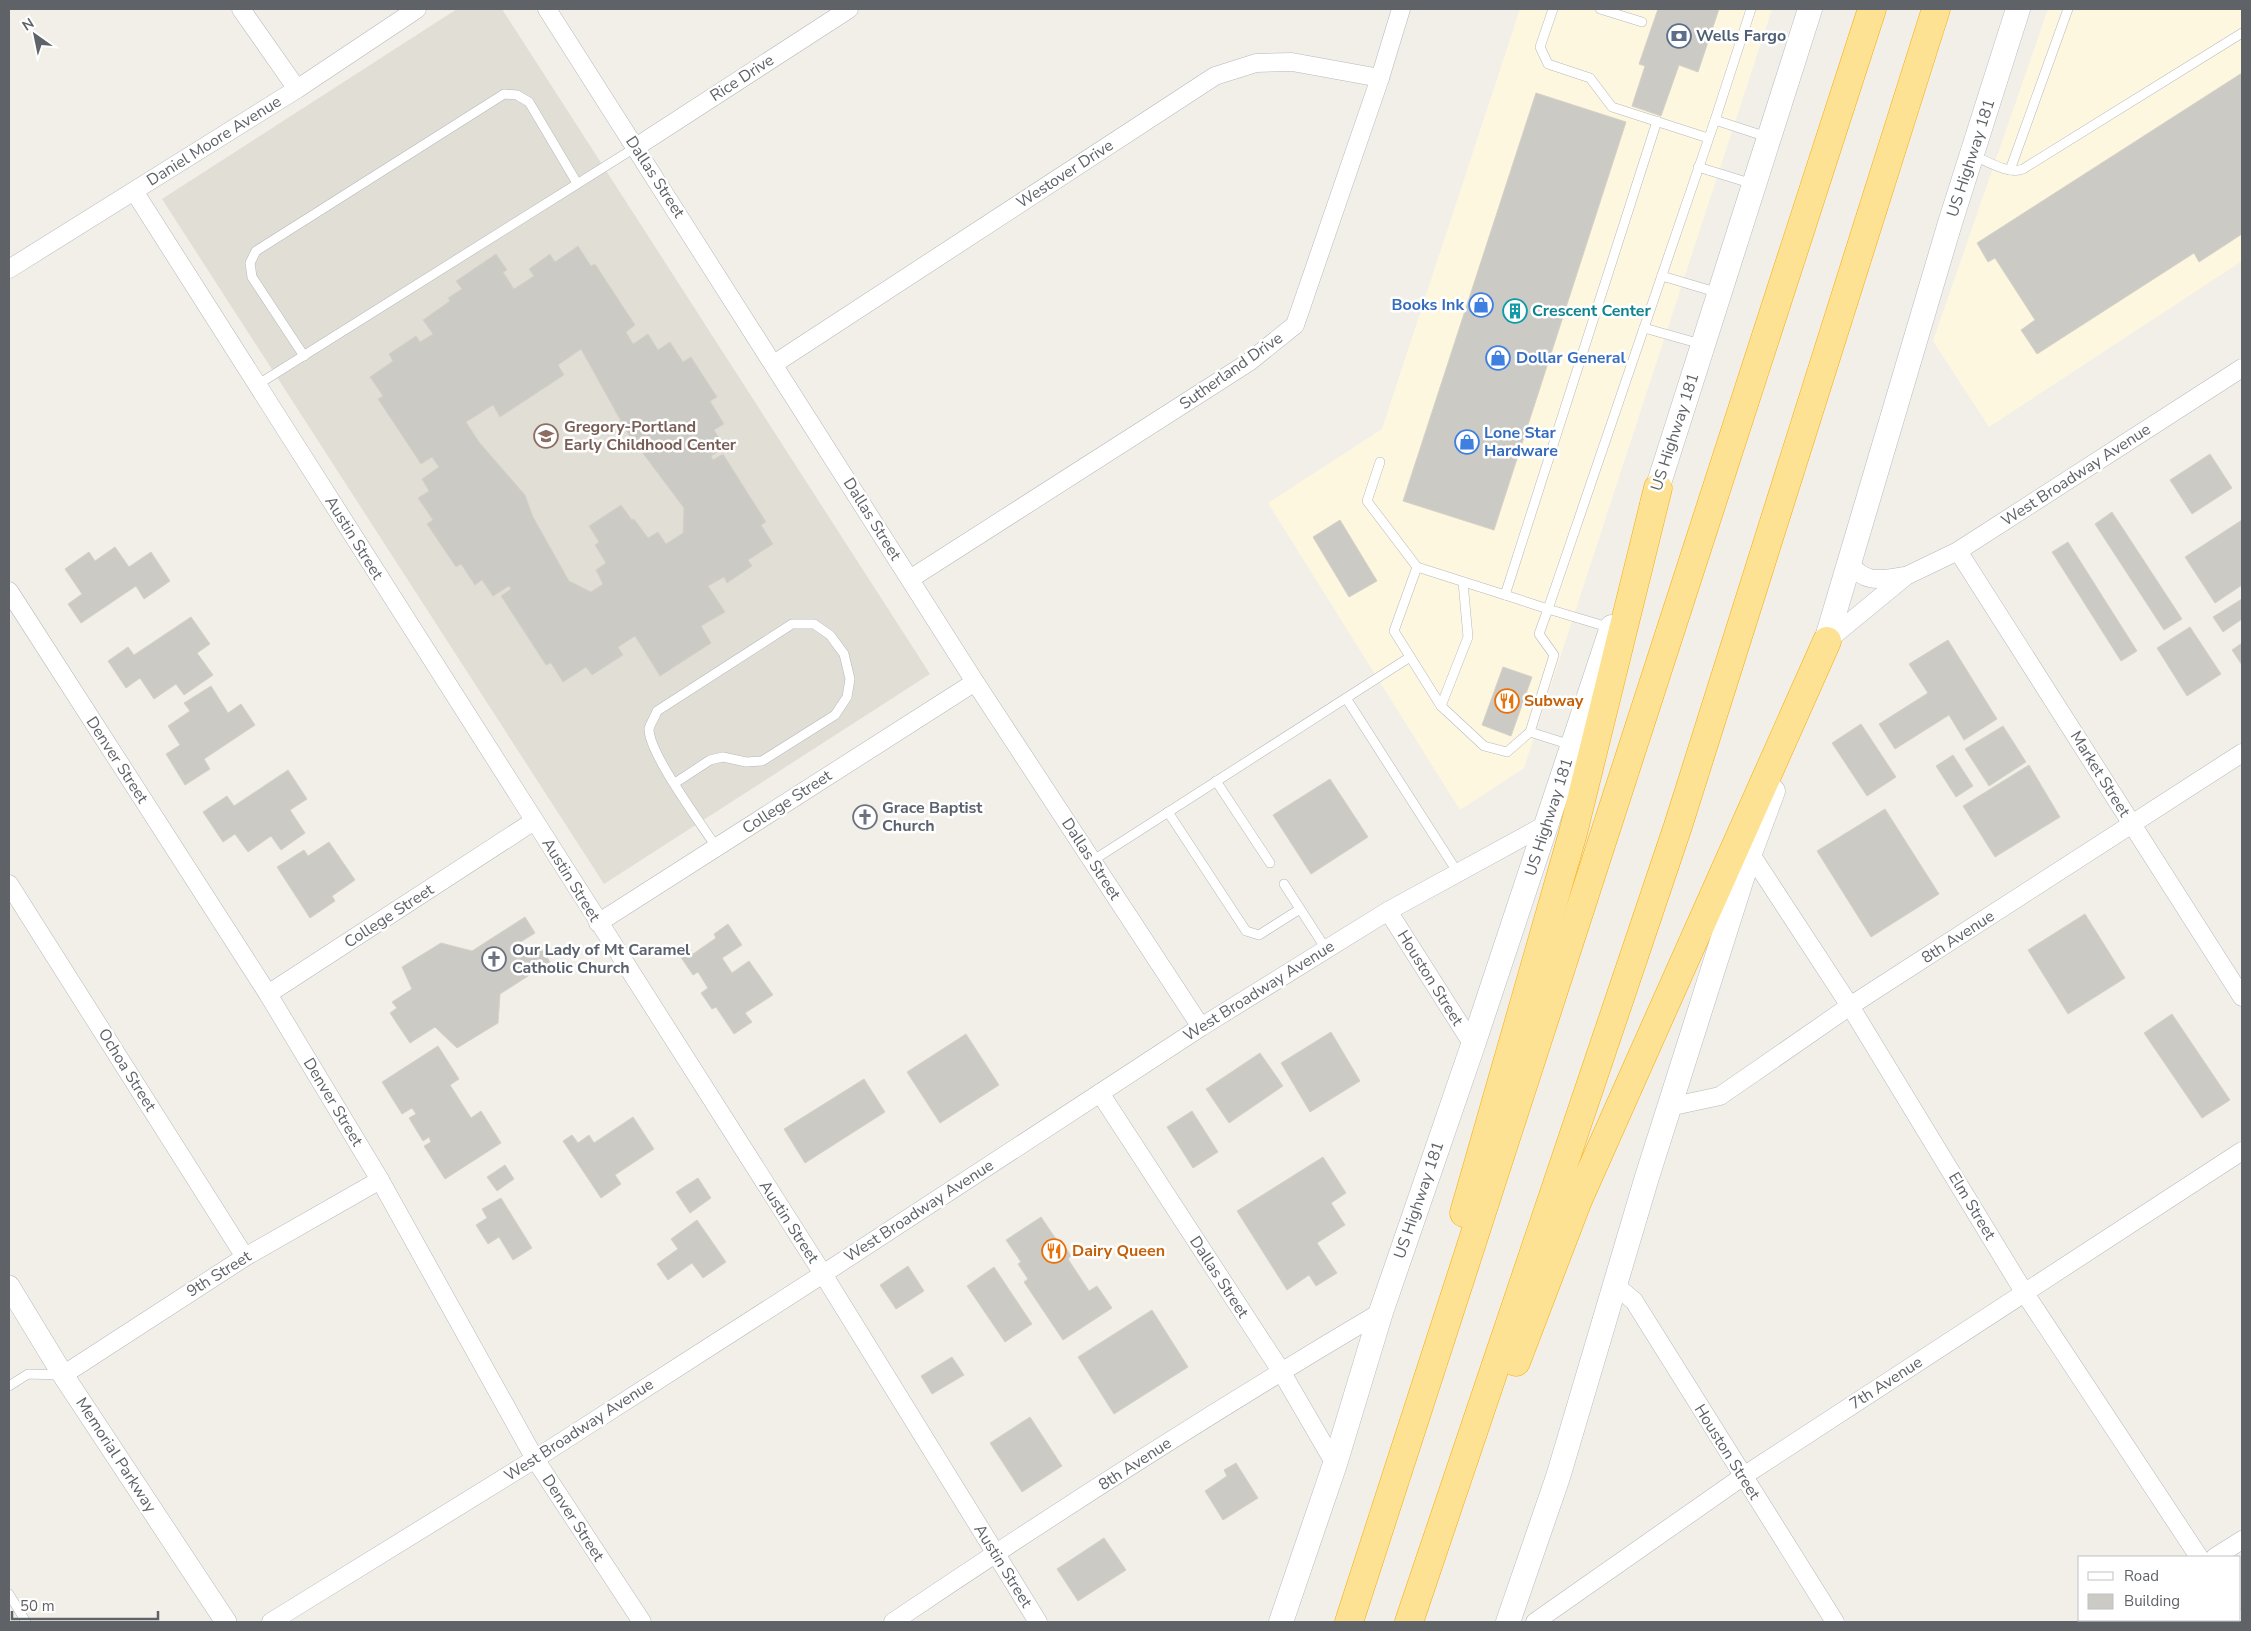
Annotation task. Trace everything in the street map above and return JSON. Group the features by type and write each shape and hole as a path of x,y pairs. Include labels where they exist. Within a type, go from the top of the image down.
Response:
{"highway":[{"path":"1348,1622 1872,9"},
{"path":"1409,1622 1678,826 1936,9"},
{"path":"1348,1622 1574,833 1658,488"},
{"path":"1416,1622 1578,1200 1827,641"}],"main road":[{"name":"US Highway 181","path":"1281,1622 1336,1464 1381,1312 1473,1045 1658,488 1810,9"},
{"name":"US Highway 181","path":"1508,1622 1558,1477 1669,1107 1750,853 1827,641 1972,155 2018,9"}],"street":[{"path":"241,9 297,89"},
{"name":"Daniel Moore Avenue","path":"9,270 297,89 417,9"},
{"name":"Dallas Street","path":"547,9 975,682 1201,1027"},
{"name":"Rice Drive","path":"636,147 849,9"},
{"name":"Sutherland Drive","path":"910,579 1249,362 1295,325 1380,78 1401,9"},
{"name":"Westover Drive","path":"774,364 1215,76 1256,63 1292,62 1380,78"},
{"name":"Austin Street","path":"134,191 823,1274 1038,1622"},
{"name":"West Broadway Avenue","path":"1827,641 1906,576 1958,551 2242,368"},
{"name":"Market Street","path":"1958,551 2242,997"},
{"name":"West Broadway Avenue","path":"1850,564 1859,575 1874,580 1906,576"},
{"name":"Denver Street","path":"9,591 268,994 380,1180 535,1459 642,1622"},
{"name":"College Street","path":"598,923 975,682"},
{"name":"8th Avenue","path":"1669,1107 1720,1096 1850,1006 2242,753"},
{"name":"College Street","path":"268,994 534,821"},
{"name":"West Broadway Avenue","path":"271,1622 535,1459 823,1274 1201,1027 1388,911 1547,824"},
{"name":"Elm Street","path":"1750,853 1850,1006 2024,1292 2198,1556"},
{"name":"Ochoa Street","path":"9,884 245,1257"},
{"name":"Houston Street","path":"1388,911 1473,1045"},
{"name":"Dallas Street","path":"1100,1093 1281,1371 1336,1464"},
{"name":"7th Avenue","path":"1535,1622 1742,1477 2242,1151"},
{"name":"9th Street","path":"63,1375 245,1257 380,1180"},
{"name":"Houston Street","path":"1615,1285 1634,1301 1742,1477 1835,1622"},
{"name":"Memorial Parkway","path":"9,1286 63,1375 226,1622"},
{"name":"8th Avenue","path":"893,1622 995,1553 1281,1371 1381,1312"},
{"path":"2216,1556 2242,1540"}],"lane":[{"path":"1553,9 1540,47 1548,64 1590,78 1612,107 1708,138"},
{"path":"1600,9 1642,22"},
{"path":"1417,567 1394,631 1440,706 1484,746 1507,752 1530,732 1554,655 1539,634 1715,120 1751,9"},
{"path":"2010,170 2068,9"},
{"path":"1972,155 2017,172 2024,169 2242,33"},
{"path":"304,356 252,277 250,263 256,251 487,104 504,94 517,95 528,102 577,183"},
{"path":"1715,120 1770,137"},
{"path":"1504,595 1657,121"},
{"path":"257,385 636,147"},
{"path":"1698,167 1754,184"},
{"path":"1662,276 1720,294"},
{"path":"1644,328 1703,345"},
{"path":"1380,462 1367,501 1417,567 1612,628"},
{"path":"1440,706 1468,637 1463,582"},
{"path":"675,784 710,760 723,757 746,762 762,761 835,715 848,697 850,679 844,654 830,635 814,624 792,624 657,712 649,728 654,751 675,784 716,847"},
{"path":"1092,861 1410,657"},
{"path":"1346,698 1458,873"},
{"path":"1530,732 1573,745"},
{"path":"1216,781 1270,864"},
{"path":"1168,812 1246,932 1259,935 1300,909"},
{"path":"1284,884 1326,949"},
{"path":"9,1386 28,1374 63,1375"},
{"path":"9,1594 26,1622"}],"shaded area":[{"name":"Gregory-Portland Early Childhood Center","path":"457,9 502,9 930,674 604,884 162,199"},
{"path":"1520,9 1772,9 1524,768 1460,810 1268,503 1382,429"},
{"path":"2048,9 2242,9 2242,261 1989,427 1933,341"}],"building":[{"name":"Wells Fargo","path":"1658,9 1719,9 1698,72 1679,65 1661,116 1632,106 1645,66 1639,64"},
{"path":"2242,73 2242,234 2199,262 2194,253 2037,354 2021,330 2035,320 1995,258 1988,262 1977,243"},
{"name":"Crescent Center","path":"1536,93 1626,122 1494,530 1403,501"},
{"path":"578,246 591,266 595,264 635,325 626,332 633,344 648,334 658,350 670,342 683,362 691,357 717,397 710,401 724,424 714,430 725,447 711,456 713,460 723,454 766,522 761,525 773,544 748,560 752,566 727,583 724,577 708,586 725,612 701,626 711,643 660,676 635,636 618,647 623,655 592,675 586,667 563,682 551,663 546,665 501,596 511,589 509,586 493,596 482,580 475,585 461,564 456,567 427,524 433,520 418,498 429,491 422,479 439,467 432,457 421,464 378,399 383,396 370,377 393,361 389,354 416,336 420,342 433,334 423,320 450,301 448,298 462,289 456,281 496,254 507,270 503,272 514,289 534,276 529,269 550,254 555,262","holes":["581,349 627,432 684,508 683,533 666,544 658,532 648,538 621,505 589,526 599,542 595,545 606,563 596,570 603,584 591,592 569,581 533,517 525,495 479,442 466,422 493,405 500,417 564,375 558,365"]},
{"path":"2210,454 2232,488 2192,514 2170,480"},
{"path":"2112,512 2182,619 2164,630 2095,524"},
{"path":"1340,520 1377,581 1349,597 1313,537"},
{"path":"2242,520 2242,585 2215,603 2185,557"},
{"path":"2068,542 2137,651 2121,661 2052,552"},
{"path":"115,547 129,567 151,552 170,581 144,599 136,586 81,623 68,604 82,594 65,569 89,552 95,561"},
{"path":"2242,599 2242,619 2223,632 2213,617"},
{"path":"191,617 210,644 197,653 213,675 184,695 176,684 154,699 140,678 126,688 108,661 128,647 134,655"},
{"path":"2190,627 2221,674 2187,696 2157,648"},
{"path":"1948,640 1997,719 1964,740 1949,715 1895,749 1879,724 1928,693 1909,664"},
{"path":"2242,643 2242,665 2232,650"},
{"name":"Subway","path":"1503,667 1532,677 1511,736 1482,725"},
{"path":"211,686 228,713 241,704 255,725 204,759 210,769 185,785 166,754 180,745 168,726 190,711 184,703"},
{"path":"1861,724 1896,777 1867,796 1832,743"},
{"path":"2003,726 2026,762 1989,786 1965,749"},
{"path":"1953,755 1973,786 1956,797 1936,766"},
{"path":"2029,765 2060,817 1995,857 1963,806"},
{"path":"288,770 307,799 290,810 305,833 281,850 271,836 248,852 235,834 223,842 203,812 227,796 234,806"},
{"path":"1330,779 1368,837 1311,874 1273,815"},
{"path":"1885,809 1939,894 1871,937 1817,851"},
{"path":"329,842 355,880 332,896 335,901 310,918 277,867 304,850 308,856"},
{"path":"2085,914 2125,978 2068,1014 2028,950"},
{"path":"525,917 535,933 519,943 527,957 541,948 550,962 500,994 498,1023 457,1048 435,1027 410,1043 390,1013 397,1008 392,1002 412,989 402,967 441,943 472,951"},
{"path":"728,924 742,945 722,958 732,973 749,961 773,995 745,1013 752,1022 734,1034 716,1007 712,1009 701,993 708,988 698,972 693,975 680,956 690,949 693,954 716,938 714,934"},
{"path":"2172,1014 2230,1100 2202,1118 2144,1033"},
{"path":"1331,1032 1360,1081 1310,1112 1281,1063"},
{"path":"966,1034 999,1085 940,1123 907,1072"},
{"path":"438,1046 459,1079 450,1085 471,1118 481,1111 501,1143 445,1179 424,1146 431,1142 429,1137 423,1141 409,1118 416,1114 412,1108 402,1114 382,1082"},
{"path":"1260,1053 1283,1086 1229,1123 1206,1089"},
{"path":"864,1079 885,1112 805,1163 784,1129"},
{"path":"1192,1111 1218,1152 1193,1168 1167,1127"},
{"path":"633,1117 654,1149 615,1175 621,1184 601,1198 563,1141 572,1135 578,1143 589,1135 594,1143"},
{"path":"1323,1157 1346,1193 1331,1203 1345,1225 1317,1243 1337,1273 1316,1286 1309,1275 1287,1290 1237,1211"},
{"path":"505,1165 514,1179 497,1191 487,1177"},
{"path":"698,1178 711,1198 690,1213 676,1192"},
{"path":"501,1198 532,1248 513,1260 499,1237 488,1244 476,1225 487,1218 482,1209"},
{"path":"1041,1217 1058,1242 1061,1240 1071,1256 1068,1259 1089,1291 1097,1286 1112,1308 1063,1340 1024,1282 1028,1279 1018,1264 1021,1262 1006,1240"},
{"path":"697,1220 726,1262 703,1278 692,1263 668,1280 657,1264 678,1249 671,1239"},
{"path":"908,1266 924,1291 896,1309 880,1285"},
{"path":"994,1267 1032,1324 1005,1342 967,1286"},
{"path":"1152,1310 1188,1367 1114,1414 1078,1357"},
{"path":"952,1357 964,1375 932,1394 921,1376"},
{"path":"1030,1417 1062,1466 1022,1492 990,1443"},
{"path":"1236,1463 1258,1498 1223,1520 1205,1491 1227,1476 1224,1470"},
{"path":"1104,1538 1126,1570 1078,1601 1057,1569"}],"place":[{"name":"Wells Fargo","path":"1679,36"},
{"name":"Books Ink","path":"1481,305"},
{"name":"Crescent Center","path":"1515,311"},
{"name":"Dollar General","path":"1498,358"},
{"name":"Gregory-Portland Early Childhood Center","path":"546,436"},
{"name":"Lone Star Hardware","path":"1467,442"},
{"name":"Subway","path":"1507,701"},
{"name":"Grace Baptist Church","path":"865,817"},
{"name":"Our Lady of Mt Caramel Catholic Church","path":"494,959"},
{"name":"Dairy Queen","path":"1054,1251"}]}
